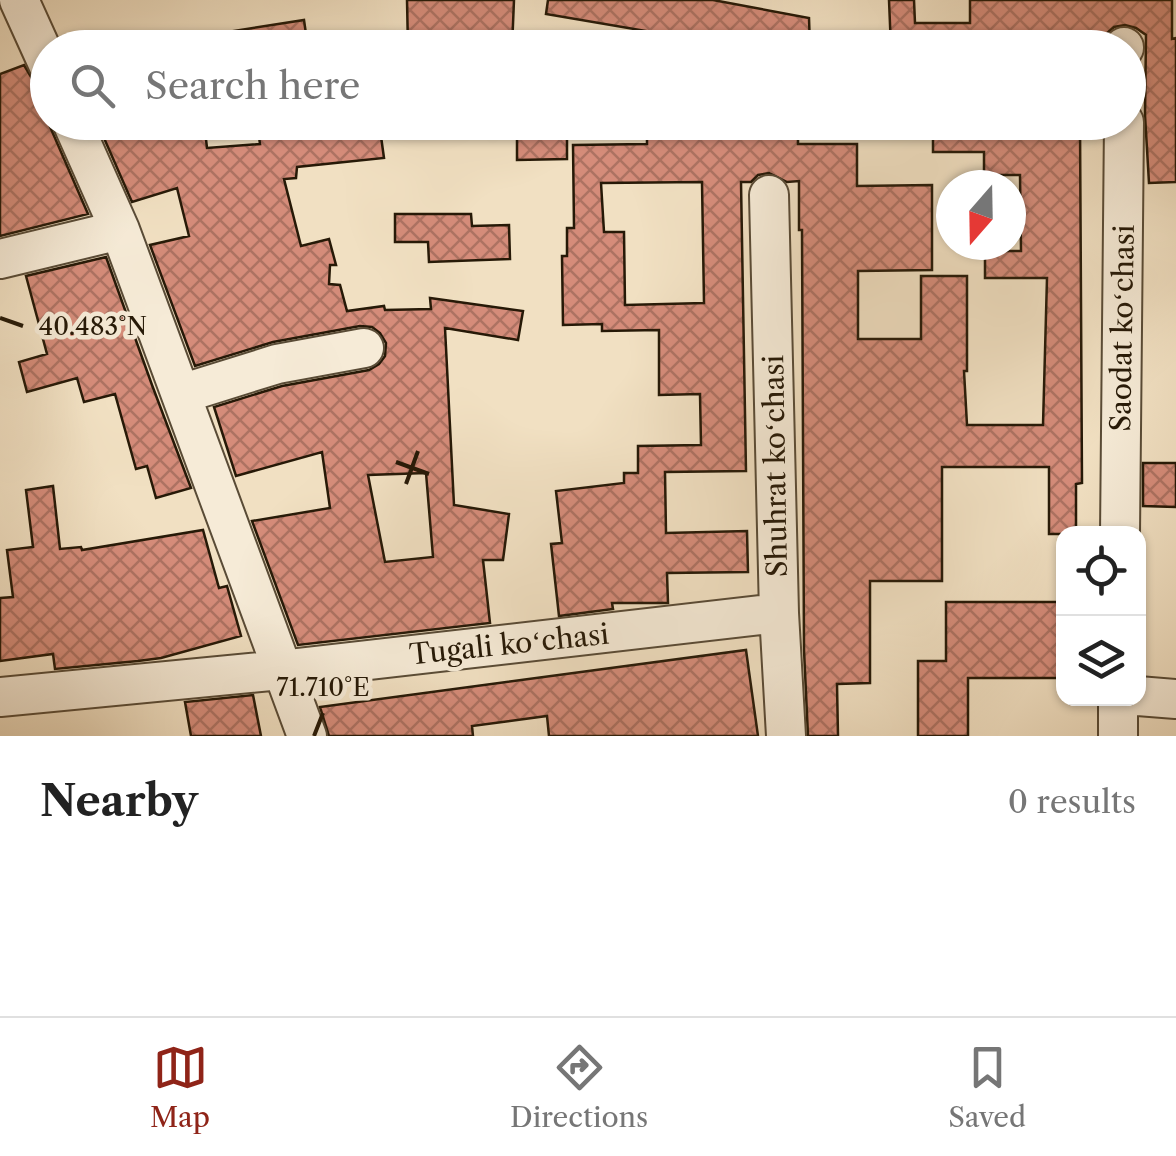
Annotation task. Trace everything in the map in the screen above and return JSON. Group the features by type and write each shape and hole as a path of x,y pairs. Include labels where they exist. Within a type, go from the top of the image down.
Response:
{"street":[{"path":"18,0 32,30"},
{"path":"80,140 120,230 307,736"},
{"name":"Saodat koʻchasi","path":"1120,526 1124,140"},
{"name":"Shuhrat koʻchasi","path":"769,195 779,613 786,736"},
{"path":"0,259 120,230"},
{"path":"181,394 277,364 364,348"},
{"name":"Tugali koʻchasi","path":"0,697 281,670 779,613"},
{"path":"1146,697 1176,699"},
{"path":"1118,706 1118,736"}],"building":[{"path":"407,0 514,0 513,30 408,30"},
{"path":"548,0 713,0 809,18 809,30 640,30 546,14"},
{"path":"889,0 914,0 915,23 970,23 970,0 1172,0 1172,39 1176,38 1176,182 1149,183 1146,30 1125,25 1111,30 890,30"},
{"path":"304,20 305,30 240,30"},
{"path":"24,65 30,75 30,140 56,140 88,214 0,236 0,74"},
{"path":"105,140 206,140 207,148 260,144 259,140 382,140 384,158 297,167 296,178 284,179 301,246 329,239 336,265 330,265 329,284 340,285 347,311 384,306 385,310 431,309 430,298 523,311 518,340 445,328 454,505 509,514 503,560 483,560 490,623 298,645 252,521 330,508 322,452 236,476 214,407 282,386 369,370 385,356 386,343 372,327 360,326 273,342 195,366 150,245 189,236 177,188 132,202","holes":["426,473 433,557 385,562 368,475"]},
{"path":"517,140 567,140 567,159 517,160"},
{"path":"647,140 857,144 857,186 932,185 932,270 858,271 858,339 921,339 921,276 967,276 967,425 1043,425 1047,278 985,278 985,260 1026,260 1026,170 984,170 984,152 933,152 933,140 1080,140 1082,483 1076,484 1076,526 1056,526 1056,534 1049,534 1049,467 942,467 942,581 870,581 870,683 837,684 838,736 808,736 799,181 787,182 769,173 758,175 751,182 741,182 746,471 665,472 666,533 747,531 748,572 667,573 668,603 612,603 613,609 559,616 551,544 562,543 556,491 624,483 624,473 638,473 638,446 701,445 700,394 659,395 659,330 602,331 602,324 563,325 562,256 567,256 567,228 574,228 573,145 647,144","holes":["702,182 704,303 625,305 624,232 604,232 601,183"]},
{"path":"395,214 471,214 472,226 509,225 510,259 429,262 428,242 395,242"},
{"path":"106,257 191,488 156,498 147,466 136,469 115,394 84,402 77,378 27,392 19,362 47,354 26,276"},
{"path":"1143,463 1176,463 1176,507 1143,506"},
{"path":"53,486 60,549 82,550 203,530 219,588 227,586 241,636 138,661 55,669 53,654 0,661 0,598 13,597 7,550 33,547 26,490"},
{"path":"946,602 1056,602 1056,678 968,678 968,736 918,736 918,661 946,661"},
{"path":"746,650 758,736 549,736 547,716 472,726 473,736 329,736 320,707"},
{"path":"253,695 261,736 191,736 185,702"}]}
